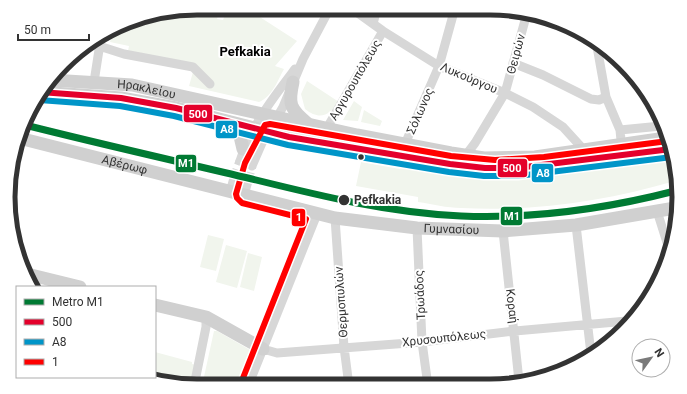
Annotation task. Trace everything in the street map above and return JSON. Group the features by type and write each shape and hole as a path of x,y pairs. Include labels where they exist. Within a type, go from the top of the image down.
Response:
{"main road":[{"name":"Ηρακλείου","path":"57,80 132,85 327,128 484,158 535,157 584,150 666,149"},
{"path":"293,82 290,97 292,109 309,124"},
{"name":"Ηρακλείου","path":"48,93 121,98 176,108 254,129 357,149 450,164 486,168 517,168 625,150 662,139"},
{"path":"227,121 239,132 241,155"},
{"name":"Αβέρωφ","path":"24,140 230,192"},
{"name":"Γυμνασίου","path":"230,192 335,218 417,228 503,232 576,225 672,208"},
{"path":"33,276 76,286"},
{"path":"156,305 206,317 263,349"}],"street":[{"path":"252,166 277,117 303,59 326,15"},
{"name":"Λυκούργου","path":"361,15 383,31 439,66 505,93 533,107 563,127 584,150"},
{"name":"Αργυρουπόλεως","path":"373,24 375,15"},
{"name":"Σόλωνος","path":"405,144 439,66 453,15"},
{"name":"Θειρών","path":"466,155 505,93 526,18"},
{"name":"Αργυρουπόλεως","path":"327,128 383,31"},
{"path":"103,41 124,54 192,67 210,84"},
{"path":"94,82 99,44"},
{"path":"598,51 606,97 620,130 625,150"},
{"path":"241,155 262,114 303,59"},
{"path":"513,63 543,75 591,99 599,100 606,97"},
{"path":"620,130 658,126"},
{"path":"230,192 234,178"},
{"path":"244,195 248,181"},
{"path":"657,211 667,242"},
{"path":"251,379 317,214"},
{"name":"Θερμοπυλών","path":"335,218 344,347 348,379"},
{"path":"576,225 590,348"},
{"name":"Τρωάδος","path":"417,228 422,342 427,379"},
{"name":"Κοραή","path":"503,232 515,331 519,377"},
{"path":"194,379 206,327 206,317"},
{"name":"Χρυσουπόλεως","path":"263,349 277,352 422,342 515,331 623,321"}],"shaded area":[{"path":"185,15 214,15 218,16 217,19 223,20 225,15 257,15 297,41 275,66 284,69 277,83 264,100 259,102 189,86 195,65 128,51 129,46 110,42 112,36 127,29 161,18"},
{"path":"307,81 339,102 336,107 324,115 315,115 305,109 301,94"},
{"path":"354,101 362,107 358,121 343,120"},
{"path":"364,110 382,121 380,126 361,122"},
{"path":"668,156 671,182 623,194 569,204 488,209 450,207 418,202 418,197 356,186 361,162 400,169 401,166 516,177 600,167"},
{"path":"208,235 224,239 216,271 200,267"},
{"path":"226,245 247,251 237,288 216,282"},
{"path":"248,253 262,257 254,291 240,287"},
{"path":"214,331 217,331 252,351 242,379 204,379"},
{"path":"156,352 192,362 192,364 197,365 194,379 156,375"}],"tunnel":[{"path":"234,178 240,161"},
{"path":"248,181 252,166"}],"metro line":[{"name":"Μ1","path":"29,126 356,203 434,214 488,217 542,214 596,208 672,192"}],"transit line":[{"name":"500","path":"48,93 121,98 176,108 289,137 450,164 485,168 517,168 666,150"},
{"name":"A8","path":"43,100 120,106 174,116 288,145 449,172 484,176 518,176 668,157"},
{"name":"1","path":"243,379 306,219 242,203 237,198 236,194 245,163 265,125 270,124 451,156 495,160 544,157 663,142"}],"place":[{"name":"Pefkakia","path":"344,200"}],"district":[{"name":"Pefkakia","path":"245,51"}]}
